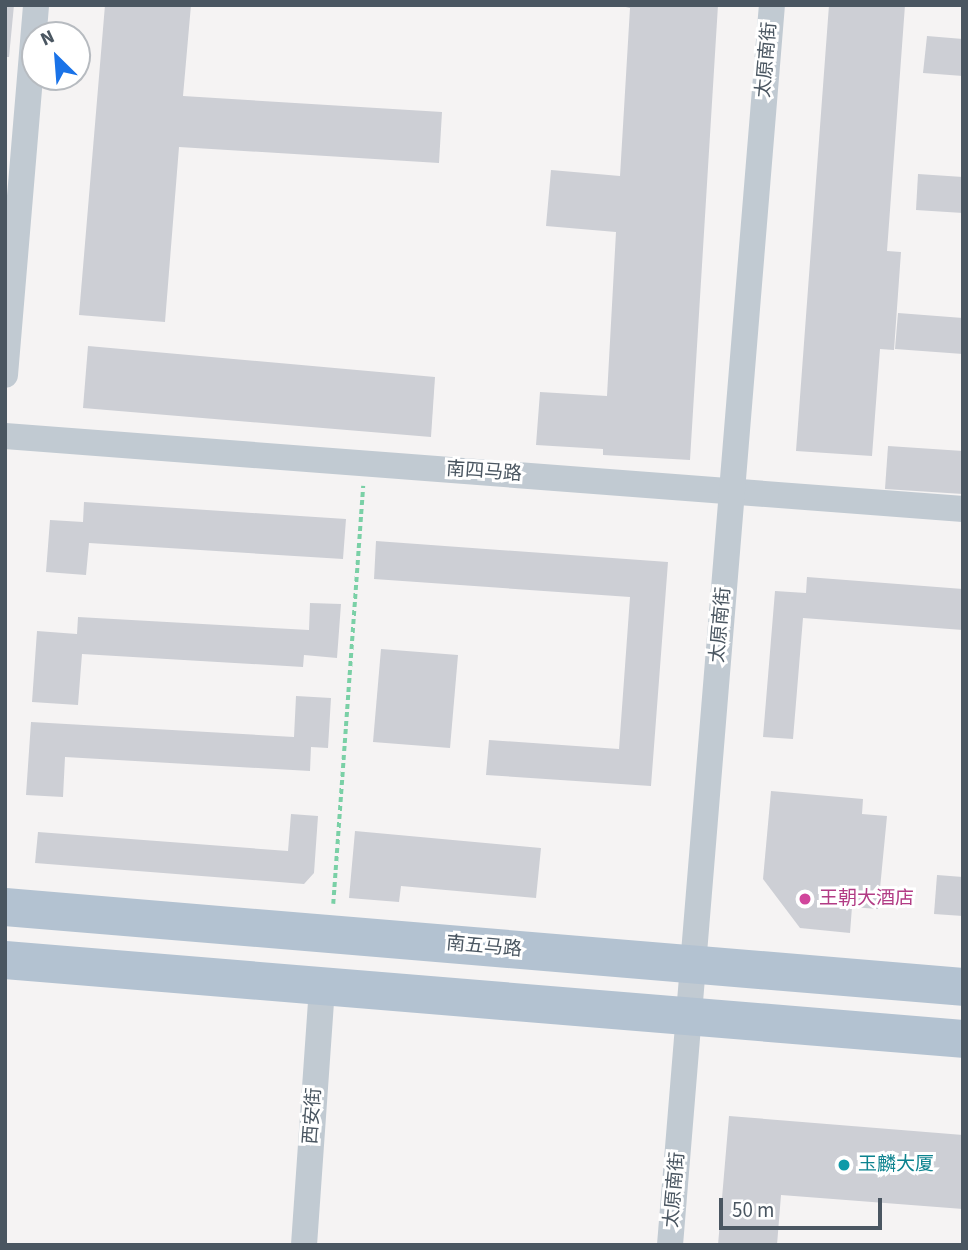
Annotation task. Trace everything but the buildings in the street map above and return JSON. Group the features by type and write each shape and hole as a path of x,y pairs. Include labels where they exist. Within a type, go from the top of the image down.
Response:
{"main road":[{"name":"南五马路","path":"5,907 963,987"},
{"path":"5,961 963,1039"}],"street":[{"path":"5,374 18,79 36,5"},
{"name":"太原南街","path":"670,1245 772,5"},
{"name":"南四马路","path":"5,436 963,509"},
{"name":"西安街","path":"304,1245 322,987"}],"path":[{"path":"331,934 365,463"}],"place":[{"name":"王朝大酒店","path":"805,899"},
{"name":"玉麟大厦","path":"844,1165"}]}
